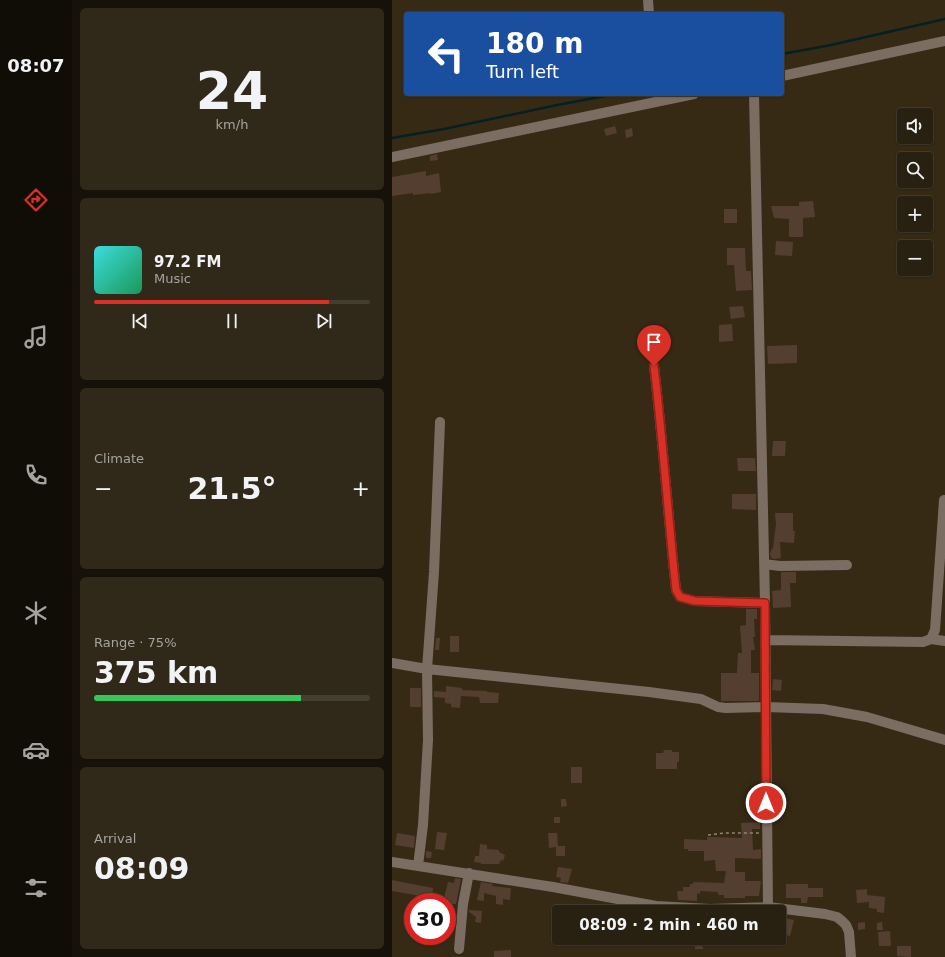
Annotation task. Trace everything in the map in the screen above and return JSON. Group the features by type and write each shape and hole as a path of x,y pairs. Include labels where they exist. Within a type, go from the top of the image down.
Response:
{"street":[{"path":"648,0 649,12"},
{"path":"784,76 945,41"},
{"path":"392,157 661,97 672,96"},
{"path":"754,96 765,603 766,833 768,905"},
{"path":"654,366 664,449 669,524 676,590 680,597 695,601 765,603"},
{"path":"418,866 423,825 428,740 427,669 434,572 440,422"},
{"path":"931,639 936,630 944,500"},
{"path":"764,564 780,566 847,565"},
{"path":"765,640 922,642 931,639 945,641"},
{"path":"392,663 427,669 649,692 701,700 718,707 726,708 766,707 823,709 867,717 945,740"},
{"path":"392,862 469,873 651,905"},
{"path":"459,949 463,904 469,873"},
{"path":"786,909 825,914 836,917 842,921 849,932 851,957"}],"path":[{"path":"708,835 725,833 766,833"}],"building":[{"path":"615,126 617,133 606,136 604,129"},
{"path":"632,128 633,136 626,138 625,130"},
{"path":"437,154 438,160 430,161 430,156"},
{"path":"426,171 426,176 439,173 441,192 413,195 413,193 392,196 392,177"},
{"path":"813,201 815,217 803,218 803,237 789,237 789,219 774,218 771,206 799,206 799,202"},
{"path":"724,209 737,209 737,223 724,223"},
{"path":"776,241 793,242 792,256 775,255"},
{"path":"727,248 745,248 746,271 751,271 752,290 736,291 734,265 727,265"},
{"path":"743,306 745,317 731,319 729,307"},
{"path":"732,324 733,341 719,342 719,325"},
{"path":"797,345 797,363 768,364 767,346"},
{"path":"773,441 786,441 785,456 772,456"},
{"path":"737,458 755,458 756,471 738,471"},
{"path":"732,494 756,494 756,510 732,509"},
{"path":"775,513 793,513 793,531 795,531 794,543 780,542 781,558 774,559 771,558 770,553 773,548 776,524"},
{"path":"781,572 796,572 796,583 790,583 791,607 773,608 772,591 781,590"},
{"path":"746,609 757,609 757,619 754,619 755,637 753,637 755,650 751,650 751,673 759,673 759,701 721,701 721,673 737,673 738,653 742,653 740,626 746,625"},
{"path":"450,636 459,636 459,652 450,652"},
{"path":"436,638 440,638 439,650 435,650"},
{"path":"773,679 782,680 781,691 772,690"},
{"path":"446,686 462,688 462,690 499,693 498,703 480,703 479,697 461,696 460,708 451,707 451,704 445,703 445,698 434,697 434,691 446,692"},
{"path":"410,688 421,688 421,707 410,707"},
{"path":"664,750 679,752 677,769 656,769 656,753 663,753"},
{"path":"571,767 582,767 582,783 571,783"},
{"path":"561,799 566,799 567,806 561,807"},
{"path":"554,817 560,817 560,823 554,823"},
{"path":"760,822 760,829 752,829 753,850 761,849 761,858 735,858 735,872 745,872 745,881 761,881 759,896 724,898 724,895 718,895 718,892 700,891 700,894 697,893 697,901 678,900 677,891 683,891 683,887 690,887 690,884 693,884 693,882 724,883 726,871 716,871 715,860 704,861 704,851 688,851 688,849 684,849 684,839 707,840 707,837 742,838 741,823"},
{"path":"437,832 447,833 444,850 435,849"},
{"path":"397,833 415,836 414,848 395,845"},
{"path":"548,833 557,833 558,846 565,846 565,856 556,856 556,847 549,848"},
{"path":"480,844 487,845 487,849 499,850 499,852 505,855 503,861 501,860 499,864 481,864 474,862 475,856 479,856"},
{"path":"426,851 432,852 431,858 426,858"},
{"path":"558,867 572,869 568,883 560,882 561,878 556,877"},
{"path":"455,878 461,879 456,904 456,893 445,893 448,882 454,883"},
{"path":"392,880 433,888 432,893 404,893 392,891"},
{"path":"481,882 493,884 492,886 511,888 510,900 503,899 503,905 496,904 496,896 484,893 484,901 477,900"},
{"path":"786,884 808,884 808,888 823,888 823,897 808,897 807,903 801,903 801,898 786,898"},
{"path":"867,889 867,895 885,897 884,913 877,912 877,909 869,908 869,902 857,903 856,890"},
{"path":"469,910 482,911 481,923 475,922 476,917 469,912"},
{"path":"786,918 794,920 790,936 786,935"},
{"path":"865,922 865,929 858,930 858,923"},
{"path":"882,922 883,930 877,930 877,923"},
{"path":"890,931 891,946 879,946 878,932"},
{"path":"703,945 703,949 695,949 695,946 692,946"},
{"path":"897,946 911,946 911,957 897,956"},
{"path":"511,950 511,957 494,957 494,951"}],"waterway":[{"path":"784,54 831,45 945,19"},
{"path":"392,138 444,129 605,96"}],"route":[{"path":"654,366 664,449 669,524 676,590 680,597 687,600 765,603 766,803"}]}
